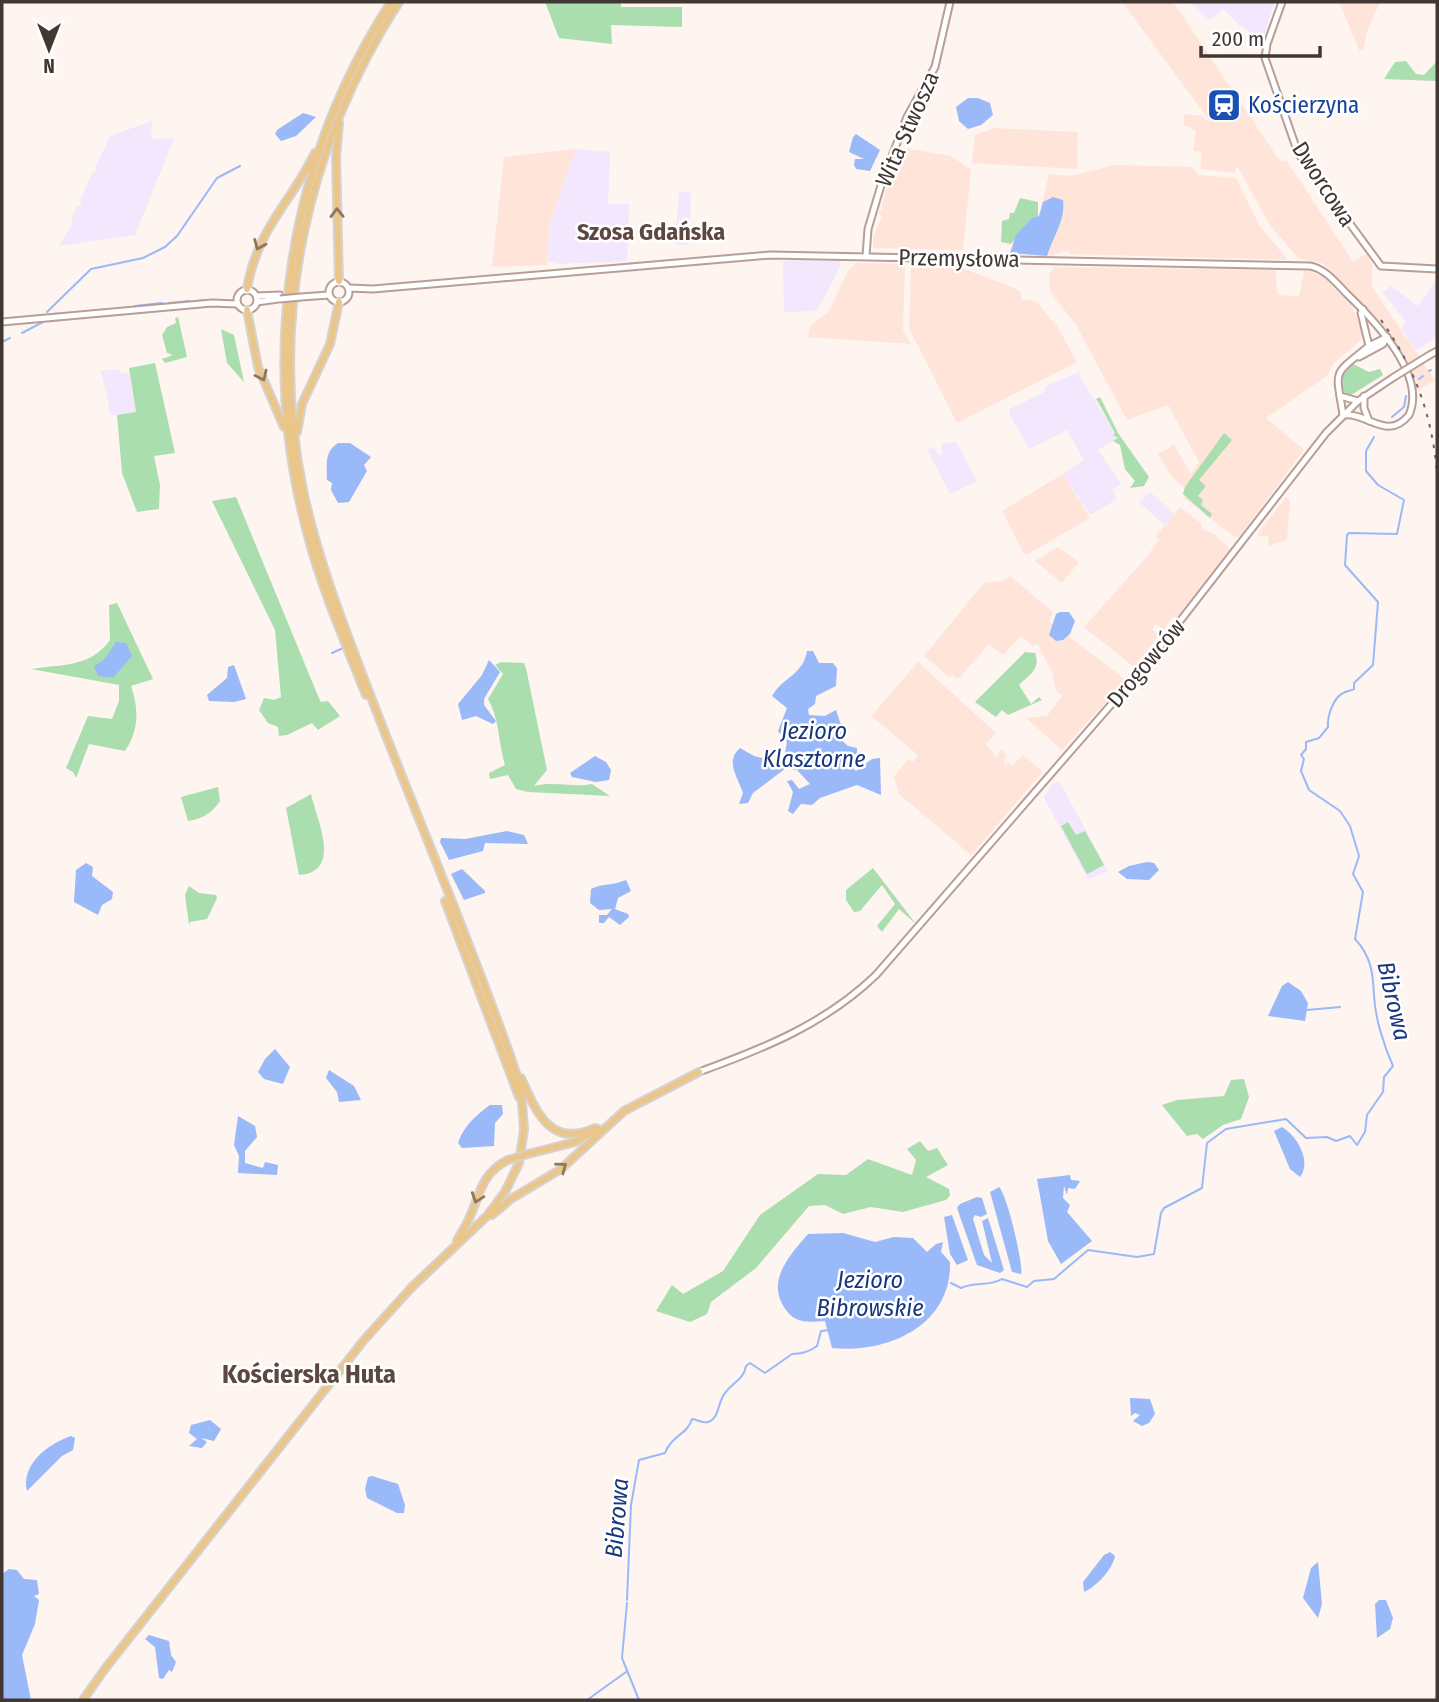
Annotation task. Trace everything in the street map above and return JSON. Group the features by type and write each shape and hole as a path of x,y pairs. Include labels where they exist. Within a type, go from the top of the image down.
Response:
{"main road":[{"path":"391,2 353,68 320,146 297,229 288,289 284,357 294,452 307,535 325,590 523,1109"},
{"path":"294,452 290,356 295,281 309,205 338,118 365,58 398,2"},
{"name":"Wita Stwosza","path":"866,256 868,229 882,182 907,117 935,67 950,2"},
{"name":"Dworcowa","path":"1282,2 1267,44 1265,58 1298,153 1381,266 1437,269"},
{"path":"247,310 257,299 329,292 339,281 338,118"},
{"path":"2,323 237,301 247,289 263,234 320,146"},
{"name":"Przemysłowa","path":"349,291 745,255 1310,266 1328,275 1363,309 1387,337 1408,376 1413,394 1412,407 1405,419 1395,426 1382,427 1369,421"},
{"path":"294,452 302,404 330,344 339,302 349,291 339,281"},
{"path":"247,289 257,299"},
{"path":"329,292 339,302"},
{"path":"237,301 247,310 253,353 294,452 331,589 511,1058 535,1111 547,1125 560,1131 576,1133 604,1124"},
{"path":"1363,309 1361,313 1369,345"},
{"path":"1369,421 1359,415 1343,415 1336,386 1337,375 1369,345 1387,337"},
{"path":"1352,360 1377,348 1387,337"},
{"name":"Drogowców","path":"699,1072 784,1039 835,1010 876,975 1149,661 1343,415 1364,396 1437,351"},
{"path":"1340,396 1358,401"},
{"path":"1364,396 1364,408 1369,421"},
{"path":"487,1216 505,1192 519,1163 524,1130 523,1109 511,1058"},
{"path":"456,1244 483,1181 490,1171 508,1160 575,1142 649,1092 699,1072"},
{"path":"83,1700 364,1340 456,1244 487,1216 561,1169 636,1103 699,1072"}],"shaded area":[{"path":"1122,2 1173,2 1278,158 1282,162 1286,160 1353,262 1366,254 1372,263 1372,287 1435,380 1416,391 1400,353 1381,323 1322,263 1298,258 1270,225 1237,166 1234,173 1200,169 1202,152 1193,151 1196,130 1184,125 1184,114 1203,116 1210,121"},
{"path":"1191,2 1275,2 1263,37 1251,34 1223,9 1209,20"},
{"path":"1339,2 1380,2 1367,32 1363,51 1359,50"},
{"path":"152,121 151,139 174,138 135,235 59,246 73,222 71,219 77,207 82,204 80,201 92,173 97,171 95,168 110,136"},
{"path":"994,128 1078,132 1077,169 972,163 975,135"},
{"path":"905,148 951,156 971,170 963,250 873,248 873,238 882,216 879,214 880,210 883,211 881,207 892,170 899,152"},
{"path":"576,149 610,152 608,204 629,204 627,261 558,264 547,261 549,226"},
{"path":"576,149 549,225 547,265 492,267 504,157"},
{"path":"1115,165 1192,167 1198,175 1236,178 1259,225 1288,260 1070,254 1068,251 1047,256 1060,221 1063,200 1053,197 1039,216 1049,174 1070,176"},
{"path":"679,192 691,192 689,245 675,244"},
{"path":"840,260 840,267 817,311 784,312 783,261"},
{"path":"856,263 905,264 903,330 911,344 808,337 810,326 829,311 848,271"},
{"path":"911,264 954,265 1021,292 1021,300 1032,300 1038,304 1057,326 1077,362 957,423 909,328"},
{"path":"1054,267 1276,270 1277,295 1299,296 1304,271 1310,271 1326,279 1351,305 1363,332 1360,341 1333,364 1328,375 1266,418 1304,450 1240,536 1235,537 1184,498 1186,489 1171,476 1158,454 1174,445 1191,474 1199,462 1168,405 1127,420 1076,325 1050,291 1049,275"},
{"path":"1437,279 1437,337 1416,350 1401,328 1406,322 1383,292 1391,286 1418,306"},
{"path":"117,369 122,373 129,373 136,413 111,415 101,371"},
{"path":"1080,371 1079,375 1118,438 1098,450 1121,484 1112,490 1117,499 1090,515 1063,474 1084,460 1067,430 1029,449 1009,413 1010,409 1044,392 1045,387"},
{"path":"956,442 977,481 950,494 927,449 933,447 939,455 943,454 941,444"},
{"path":"1063,474 1090,518 1028,554 1023,553 1002,511"},
{"path":"1150,492 1174,514 1164,525 1139,502"},
{"path":"1286,497 1290,500 1287,540 1268,546 1269,537 1257,535"},
{"path":"1180,507 1201,523 1202,529 1214,534 1230,549 1176,618 1173,617 1164,629 1156,624 1152,629 1158,636 1134,667 1084,627 1145,559 1159,540 1156,536"},
{"path":"1058,547 1079,562 1062,583 1035,561"},
{"path":"1010,576 1053,612 1050,621 1063,640 1068,636 1126,680 1062,750 1026,718 1047,716 1062,696 1056,691 1052,672 1037,643 1033,646 1021,636 1003,655 989,644 958,679 953,675 949,677 924,656 984,583 1002,581"},
{"path":"918,662 996,733 986,744 997,758 1001,749 1007,755 1004,758 1005,766 1009,763 1012,766 1023,755 1042,773 971,855 899,794 894,777 909,759 913,762 918,755 871,716"},
{"path":"1059,781 1108,871 1088,879 1044,798 1053,783"}],"green space":[{"path":"545,2 621,2 621,7 682,7 682,27 611,25 612,44 559,38"},
{"path":"1406,61 1416,74 1424,75 1437,61 1437,81 1384,79 1395,62"},
{"path":"1020,198 1038,202 1038,216 1033,217 1011,244 1001,242 1002,221 1009,219 1010,213 1014,213"},
{"path":"178,317 187,357 165,363 162,359 173,355 167,353 162,335 167,327 176,323 175,318"},
{"path":"221,329 234,335 244,382 227,363"},
{"path":"155,363 175,453 154,456 160,485 159,509 137,512 122,473 117,415 136,412 129,368"},
{"path":"1353,364 1369,372 1380,369 1383,375 1348,397 1339,385 1341,374"},
{"path":"1100,397 1118,433 1149,477 1144,486 1130,488 1135,481 1125,469 1120,445 1113,441 1118,438 1113,435 1115,433 1097,400 1093,401"},
{"path":"1224,433 1232,440 1199,480 1206,486 1198,496 1203,500 1201,505 1212,514 1210,518 1183,494 1185,487"},
{"path":"236,497 318,696 321,702 328,701 340,716 318,730 312,723 279,736 278,727 268,723 259,710 264,698 274,700 281,697 275,630 212,501"},
{"path":"117,603 153,679 131,686 136,719 133,735 125,751 89,744 76,778 73,772 66,768 88,716 112,719 119,701 119,685 31,669 74,663 93,656 110,640 109,605"},
{"path":"1025,652 1035,653 1037,663 1019,685 1031,704 1039,697 1042,700 1008,715 1002,710 996,717 975,702"},
{"path":"501,662 524,663 526,668 547,770 534,786 592,784 610,796 528,792 516,789 508,775 490,779 489,773 505,765 495,715 488,699 503,674 495,665"},
{"path":"218,787 220,801 214,809 198,819 188,821 181,797"},
{"path":"311,794 324,844 324,855 320,865 312,872 299,875 286,808"},
{"path":"1068,822 1076,835 1085,831 1104,865 1087,874 1061,826"},
{"path":"873,868 916,924 899,909 882,932 877,926 895,904 882,885 860,911 854,912 846,900 846,890"},
{"path":"189,886 199,893 216,895 217,898 207,919 190,922 189,925 185,895"},
{"path":"1244,1079 1249,1097 1241,1119 1223,1125 1203,1139 1197,1134 1187,1136 1162,1105 1177,1100 1224,1096 1231,1080"},
{"path":"920,1141 928,1151 937,1148 948,1165 926,1177 949,1189 950,1196 946,1200 903,1212 871,1207 843,1214 825,1205 809,1206 756,1268 711,1302 707,1314 690,1322 656,1311 672,1285 683,1294 723,1271 760,1215 818,1174 846,1175 868,1159 912,1175 916,1160 907,1149"}],"water":[{"path":"968,98 978,98 990,103 993,115 981,125 968,129 959,121 956,107"},
{"path":"303,113 316,117 296,136 281,141 275,134 277,130"},
{"path":"856,134 880,150 870,171 856,169 855,159 864,159 849,152"},
{"path":"1053,197 1063,200 1063,207 1061,221 1047,256 1010,253 1016,235 1033,217 1039,216 1043,202"},
{"path":"338,443 350,443 371,457 364,465 367,471 349,502 338,503 331,490 332,483 327,480 328,455"},
{"path":"1069,612 1075,621 1070,634 1063,640 1056,641 1049,635 1056,614"},
{"path":"116,642 126,643 132,656 113,678 98,676 94,666 104,660"},
{"name":"Jezioro Klasztorne","path":"807,651 813,651 819,663 833,663 837,668 836,686 816,696 815,704 808,709 809,715 825,716 836,710 842,728 841,740 848,746 857,748 857,758 850,765 856,771 872,759 880,758 881,795 857,785 820,798 812,805 801,804 793,814 788,811 793,792 787,781 792,780 799,789 810,784 797,770 786,768 753,793 748,803 739,804 743,793 733,758 740,748 754,756 774,761 785,753 787,742 778,731 787,708 772,696 797,671"},
{"path":"489,660 500,672 484,699 484,705 496,721 493,724 476,716 462,720 458,704 482,675"},
{"path":"234,665 246,699 234,702 209,701 207,695 227,678 228,667"},
{"path":"595,756 606,762 611,770 609,780 596,782 572,777 570,773"},
{"path":"507,831 524,835 528,844 485,843 483,851 449,860 440,842 441,838 465,839"},
{"path":"86,863 93,867 92,876 113,892 112,899 102,905 98,915 74,902 76,870"},
{"path":"1154,863 1159,870 1149,880 1127,879 1118,872 1129,866"},
{"path":"462,869 485,893 464,900 451,874"},
{"path":"626,880 631,891 618,898 615,909 628,914 629,917 620,925 609,917 604,923 599,923 599,915 607,915 612,909 599,910 590,903 591,889"},
{"path":"1288,982 1301,991 1308,1003 1305,1021 1268,1016 1282,986"},
{"path":"275,1049 290,1067 283,1084 264,1079 258,1072"},
{"path":"329,1070 354,1086 361,1100 339,1102 337,1092 326,1078"},
{"path":"490,1105 502,1105 503,1114 495,1123 494,1146 462,1148 458,1143 463,1132 475,1117"},
{"path":"238,1116 255,1126 257,1137 245,1151 245,1163 263,1168 265,1162 278,1165 277,1175 238,1173 239,1156 234,1145"},
{"path":"1282,1127 1293,1136 1304,1157 1300,1177 1290,1169 1274,1131"},
{"path":"1070,1175 1071,1180 1080,1181 1075,1189 1068,1188 1067,1195 1064,1186 1063,1198 1070,1205 1067,1212 1092,1241 1061,1264 1048,1241 1037,1179"},
{"path":"999,1187 1014,1230 1021,1274 1012,1272 990,1192"},
{"path":"977,1197 982,1198 987,1214 981,1217 975,1215 973,1219 984,1255 992,1263 982,1221 988,1218 1004,1270 1000,1273 977,1265 957,1208"},
{"path":"952,1215 968,1260 957,1265 950,1254 944,1217"},
{"name":"Jezioro Bibrowskie","path":"843,1233 875,1242 894,1237 913,1238 927,1252 943,1242 941,1252 950,1262 948,1284 940,1303 913,1331 874,1346 832,1348 825,1321 803,1321 794,1318 786,1310 778,1289 787,1260 808,1234"},
{"path":"1130,1398 1150,1399 1155,1414 1149,1423 1142,1426 1133,1421 1140,1415 1135,1413 1131,1416"},
{"path":"210,1420 221,1429 214,1441 201,1438 207,1442 202,1448 189,1446 197,1439 189,1433 191,1425"},
{"path":"71,1436 75,1438 73,1450 62,1456 27,1491 28,1473 37,1457 52,1445"},
{"path":"368,1477 398,1484 405,1505 404,1513 397,1513 367,1498 365,1489"},
{"path":"1110,1552 1115,1556 1107,1572 1099,1582 1084,1592 1083,1582 1104,1555"},
{"path":"1318,1562 1322,1604 1318,1618 1303,1598 1311,1568"},
{"path":"9,1569 17,1570 24,1579 37,1580 39,1594 34,1596 39,1600 35,1624 22,1655 31,1700 2,1700 2,1574"},
{"path":"1379,1600 1386,1600 1393,1618 1390,1629 1377,1638 1375,1604"},
{"path":"149,1635 169,1641 171,1655 176,1662 172,1672 169,1670 163,1679 159,1678 155,1647 145,1639"}],"waterway":[{"path":"47,312 91,269 143,258 165,247 177,236 217,178 240,166"},
{"path":"196,301 208,300"},
{"path":"169,303 189,301"},
{"path":"135,306 162,303"},
{"path":"22,333 43,322"},
{"path":"2,342 10,338"},
{"name":"Bibrowa","path":"1419,379 1423,376"},
{"name":"Bibrowa","path":"1392,417 1404,407 1406,396"},
{"name":"Bibrowa","path":"951,1283 961,1288 1002,1279 1027,1287 1034,1281 1054,1279 1088,1250 1137,1257 1154,1254 1161,1213 1164,1208 1202,1188 1207,1143 1226,1129 1286,1119 1306,1138 1327,1137 1336,1141 1350,1136 1357,1145 1365,1132 1367,1115 1383,1092 1384,1077 1393,1066 1378,1022 1370,965 1365,952 1355,939 1363,892 1353,874 1359,856 1350,826 1340,811 1309,790 1301,771 1304,759 1301,755 1306,749 1306,742 1319,738 1328,727 1330,713 1339,695 1354,689 1354,683 1373,665 1378,602 1345,565 1347,535 1397,534 1404,500 1378,485 1366,471 1366,451 1374,437"},
{"path":"332,653 343,648"},
{"path":"1307,1010 1340,1007"},
{"name":"Bibrowa","path":"627,1600 631,1505 639,1460 665,1453 671,1442 687,1429 692,1419 704,1422 711,1420 716,1415 725,1393 750,1363 765,1373 792,1354 814,1348 821,1331 830,1330"},
{"name":"Bibrowa","path":"627,1603 622,1658 639,1700"},
{"path":"587,1700 626,1672"}],"railway":[{"path":"1381,320 1403,356 1420,393 1431,431 1437,473"}],"place":[{"name":"Kościerzyna","path":"1224,105"}],"district":[{"name":"Szosa Gdańska","path":"651,232"},
{"name":"Kościerska Huta","path":"309,1374"}]}
